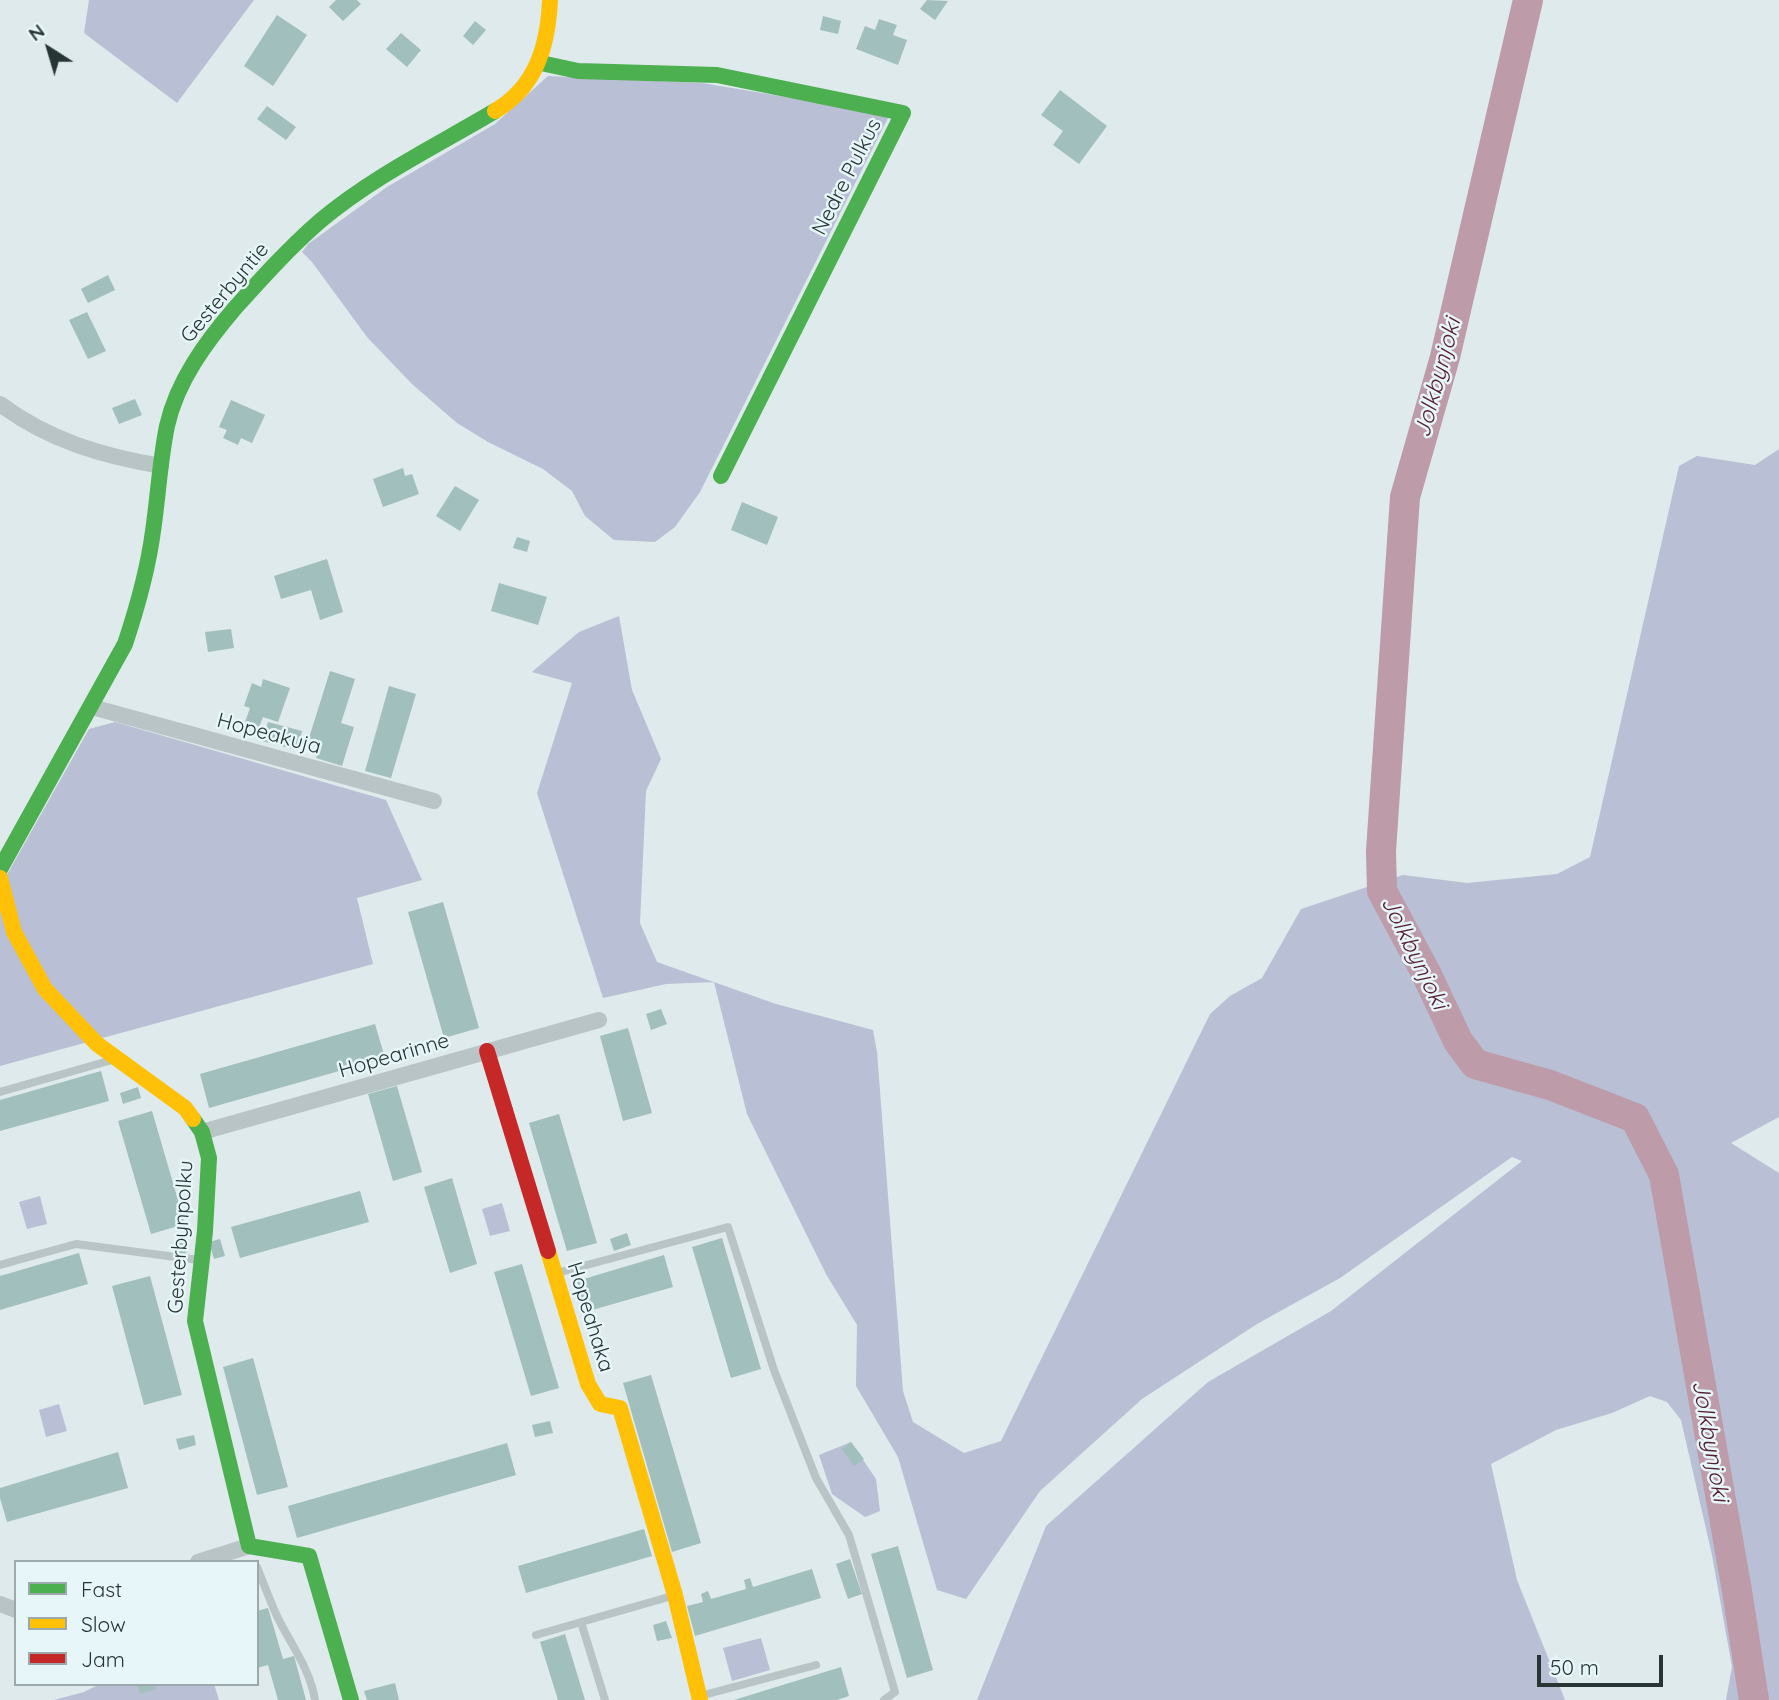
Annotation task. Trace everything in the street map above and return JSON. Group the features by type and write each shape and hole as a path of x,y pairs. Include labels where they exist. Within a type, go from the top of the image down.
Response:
{"street":[{"name":"Gesterbyntie","path":"0,869 125,643 136,610 153,534 167,426 189,370 218,328 272,266 321,220 368,186 509,103 524,89 541,63 548,36 550,0"},
{"name":"Nedre Pulkus","path":"541,63 578,71 718,75 903,113 721,476"},
{"path":"0,404 48,434 79,447 115,458 161,466"},
{"name":"Hopeakuja","path":"92,707 434,801"},
{"name":"Gesterbynpolku","path":"0,878 14,932 45,989 97,1044 186,1108 202,1132 209,1158 195,1321 252,1554"},
{"name":"Hopearinne","path":"202,1132 599,1020"},
{"name":"Hopeahaka","path":"487,1051 588,1384 600,1404 620,1408 675,1595 700,1698"},
{"path":"212,1560 252,1554 309,1556 351,1700"}],"lane":[{"path":"0,1091 118,1058"},
{"path":"554,1274 728,1227 774,1370 816,1478 849,1535 895,1692 884,1700"},
{"path":"0,1265 76,1244 202,1260"},
{"path":"259,1572 276,1614 314,1689 315,1700"},
{"path":"536,1635 675,1595"},
{"path":"581,1622 605,1700"},
{"path":"700,1698 816,1665"}],"shaded area":[{"path":"89,0 254,0 177,103 84,33"},
{"path":"548,76 702,83 810,101 888,118 700,492 675,527 655,542 614,540 585,516 572,491 543,469 488,442 457,423 412,384 367,337 302,252 308,244 387,187 495,124"},
{"path":"1779,449 1779,1117 1731,1143 1779,1173 1779,1700 1726,1700 1732,1667 1712,1555 1681,1420 1667,1402 1650,1396 1612,1413 1556,1430 1491,1464 1517,1580 1565,1700 977,1700 1046,1526 1208,1382 1331,1311 1522,1161 1512,1157 1340,1278 1257,1324 1142,1399 1040,1491 966,1599 937,1590 898,1457 856,1386 857,1325 826,1274 747,1114 714,982 776,1004 873,1030 877,1052 903,1391 913,1422 964,1453 1001,1441 1210,1014 1230,996 1262,978 1301,909 1403,875 1467,883 1557,874 1590,857 1679,466 1697,456 1755,465"},
{"path":"619,616 632,690 661,759 646,791 640,923 657,962 714,982 666,984 603,998 537,793 572,683 532,672 579,632"},
{"path":"115,722 386,800 422,880 357,898 373,964 0,1066 0,887 89,729"},
{"path":"40,1196 47,1224 27,1229 19,1202"},
{"path":"502,1203 510,1231 490,1236 482,1209"},
{"path":"59,1404 67,1431 46,1437 39,1410"},
{"path":"851,1442 876,1479 880,1511 865,1517 832,1494 819,1455"},
{"path":"761,1638 770,1670 732,1681 723,1648"},
{"path":"96,1686 215,1686 219,1700 54,1700"}],"building":[{"path":"336,0 357,0 361,4 343,21 329,7"},
{"path":"927,0 948,1 935,20 920,9"},
{"path":"277,15 307,35 273,86 244,66"},
{"path":"823,16 841,21 838,34 820,30"},
{"path":"879,19 897,25 893,35 907,40 898,65 856,49 865,26 875,30"},
{"path":"475,21 486,30 473,45 463,36"},
{"path":"401,33 421,50 407,67 386,49"},
{"path":"1060,90 1107,126 1079,164 1053,145 1063,131 1041,115"},
{"path":"267,106 296,127 286,140 257,119"},
{"path":"108,275 115,290 88,303 81,289"},
{"path":"87,312 106,351 88,359 69,320"},
{"path":"135,399 142,415 119,424 112,408"},
{"path":"231,400 265,415 252,443 241,438 238,445 223,438 227,430 219,427"},
{"path":"403,468 405,476 412,474 419,494 383,507 373,479"},
{"path":"455,486 479,500 460,531 436,516"},
{"path":"742,502 778,517 767,545 731,530"},
{"path":"517,537 530,541 527,552 513,548"},
{"path":"327,559 343,612 320,620 311,590 281,599 274,576"},
{"path":"499,583 547,597 538,625 491,611"},
{"path":"231,629 234,648 208,652 205,632"},
{"path":"330,671 355,679 341,723 354,727 342,766 316,758 322,742 309,738"},
{"path":"263,679 290,688 278,722 263,717 258,730 244,725 250,708 244,706 252,683 261,687"},
{"path":"389,686 416,694 391,778 365,771"},
{"path":"268,722 302,731 297,750 262,741"},
{"path":"443,902 479,1028 444,1038 408,912"},
{"path":"661,1009 667,1024 651,1030 646,1014"},
{"path":"375,1024 385,1058 209,1108 200,1074"},
{"path":"628,1028 652,1113 623,1121 600,1036"},
{"path":"101,1071 109,1101 0,1131 0,1100"},
{"path":"397,1086 422,1172 393,1181 368,1094"},
{"path":"138,1087 141,1098 123,1104 120,1093"},
{"path":"152,1111 185,1224 151,1234 118,1121"},
{"path":"559,1114 597,1243 567,1251 529,1123"},
{"path":"452,1178 477,1264 450,1273 424,1187"},
{"path":"360,1191 369,1222 240,1258 231,1227"},
{"path":"627,1233 631,1245 614,1251 610,1239"},
{"path":"722,1238 761,1369 731,1378 692,1247"},
{"path":"220,1239 225,1256 214,1259 209,1242"},
{"path":"174,1242 188,1244 186,1254 173,1252"},
{"path":"79,1253 88,1284 0,1310 0,1276"},
{"path":"664,1255 673,1287 585,1312 577,1281"},
{"path":"522,1264 559,1388 531,1396 494,1272"},
{"path":"150,1276 182,1395 144,1405 112,1286"},
{"path":"253,1358 288,1487 257,1495 223,1367"},
{"path":"651,1375 701,1543 672,1552 623,1383"},
{"path":"550,1421 553,1433 535,1437 532,1425"},
{"path":"194,1435 196,1445 179,1450 176,1439"},
{"path":"851,1442 864,1459 854,1466 842,1449"},
{"path":"507,1443 516,1475 297,1538 288,1506"},
{"path":"118,1452 128,1488 7,1522 0,1488"},
{"path":"644,1529 652,1556 526,1593 518,1566"},
{"path":"898,1546 933,1670 907,1678 871,1554"},
{"path":"850,1559 862,1594 848,1599 836,1564"},
{"path":"812,1569 821,1598 695,1636 687,1606 703,1602 701,1594 708,1591 711,1599 746,1589 744,1580 750,1578 753,1587"},
{"path":"268,1608 283,1659 294,1656 306,1700 278,1700 268,1665 259,1667 259,1610"},
{"path":"666,1621 672,1638 657,1641 653,1625"},
{"path":"565,1634 585,1700 558,1700 540,1642"},
{"path":"841,1667 849,1696 837,1700 734,1700"},
{"path":"395,1683 399,1700 367,1700 364,1691"},
{"path":"138,1686 155,1686 156,1689 140,1694"}],"waterway":[{"name":"Jolkbynjoki","path":"1528,0 1445,357 1405,497 1381,851 1382,891 1426,973 1458,1041 1475,1064 1550,1085 1635,1118 1664,1175 1754,1700"}],"traffic: fast":[{"path":"541,63 578,71 717,75 903,113 721,476"},
{"path":"0,869 125,644 148,560 167,426 178,393 194,363 235,308 320,221 383,176 495,111"},
{"path":"193,1119 202,1132 209,1158 205,1231 195,1321 249,1546 309,1556 351,1700"}],"traffic: slow":[{"path":"495,111 521,90 537,64 543,49 550,0"},
{"path":"0,878 14,932 45,989 97,1044 185,1108 193,1119"},
{"path":"548,1251 588,1384 600,1404 620,1408 675,1595 700,1700"}],"traffic: jam":[{"path":"487,1051 548,1251"}]}
